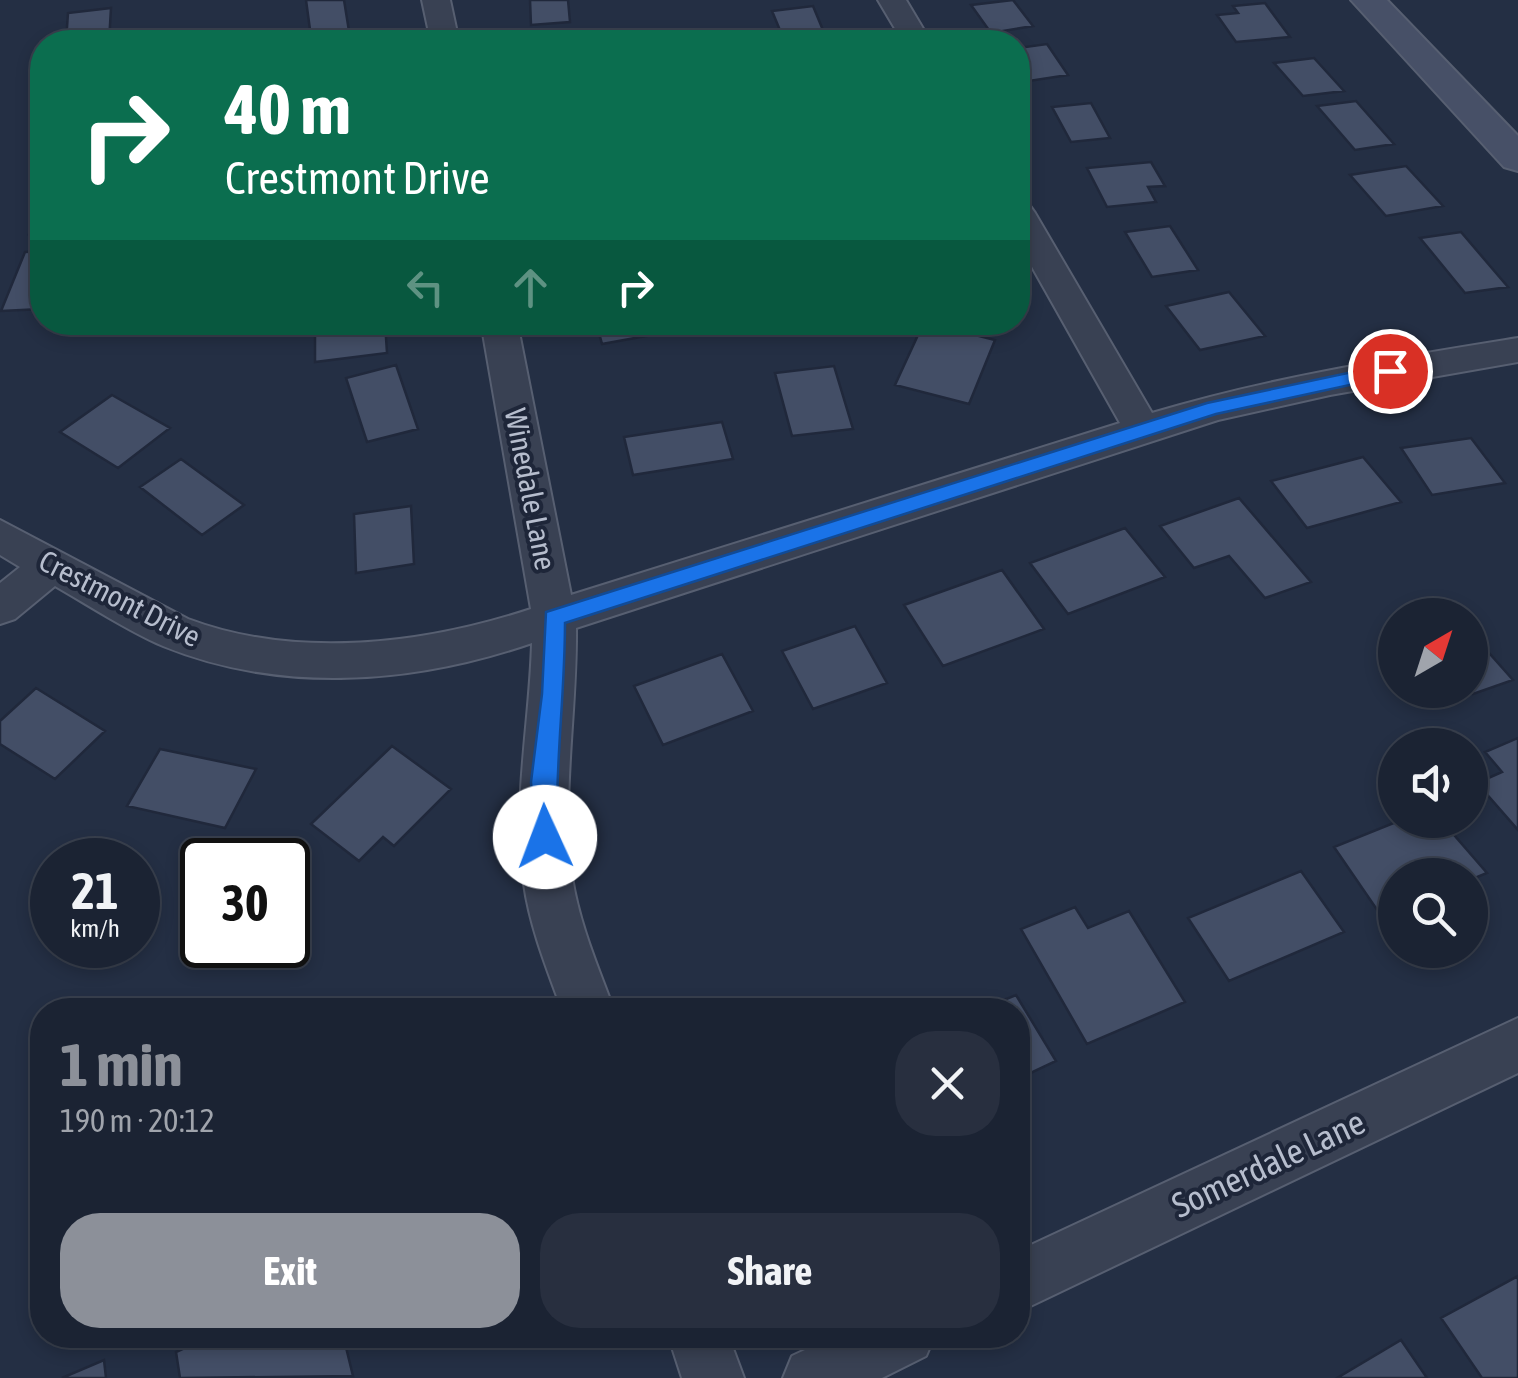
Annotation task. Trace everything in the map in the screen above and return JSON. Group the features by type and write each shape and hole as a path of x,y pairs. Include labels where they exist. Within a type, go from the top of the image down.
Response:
{"street":[{"path":"436,0 442,30"},
{"path":"892,0 911,30"},
{"path":"1368,0 1518,158"},
{"path":"1030,234 1142,429"},
{"name":"Winedale Lane","path":"501,335 554,618 555,666 543,782 546,864 552,906 584,998"},
{"name":"Crestmont Drive","path":"0,536 173,631 234,650 303,660 405,658 469,646 1214,408 1330,382 1518,350"},
{"path":"0,607 53,564"},
{"name":"Somerdale Lane","path":"1030,1276 1518,1045"},
{"path":"703,1348 713,1378"},
{"path":"814,1378 877,1348"}],"building":[{"path":"306,0 344,0 349,30 310,30"},
{"path":"530,0 568,0 570,22 531,25"},
{"path":"1013,0 1033,26 989,30 971,5"},
{"path":"1265,3 1290,37 1236,42 1217,15 1238,13 1233,6"},
{"path":"813,6 823,30 780,30 772,11"},
{"path":"111,8 110,30 67,30 68,13"},
{"path":"1047,44 1068,75 1030,81 1030,46"},
{"path":"1314,58 1344,91 1303,96 1274,63"},
{"path":"1356,101 1394,144 1355,150 1317,106"},
{"path":"1091,103 1110,138 1071,142 1052,107"},
{"path":"1151,162 1165,186 1148,187 1156,202 1107,207 1087,168"},
{"path":"1406,166 1443,206 1386,216 1350,175"},
{"path":"1170,226 1198,270 1152,277 1125,232"},
{"path":"1461,232 1508,287 1465,293 1420,238"},
{"path":"25,252 30,252 30,310 1,311"},
{"path":"1229,292 1265,336 1200,350 1166,306"},
{"path":"315,335 386,335 387,353 315,362"},
{"path":"600,335 652,335 602,344"},
{"path":"918,335 975,335 995,340 969,404 895,385"},
{"path":"396,365 418,429 367,442 346,378"},
{"path":"834,366 853,429 792,436 775,373"},
{"path":"112,395 170,428 118,468 60,432"},
{"path":"722,422 733,459 633,475 624,437"},
{"path":"1471,438 1505,483 1432,495 1401,448"},
{"path":"1363,457 1401,502 1307,528 1271,481"},
{"path":"181,459 244,505 202,535 140,487"},
{"path":"1239,498 1311,582 1265,598 1229,556 1194,568 1160,526"},
{"path":"411,506 414,564 356,573 354,514"},
{"path":"1125,528 1165,577 1068,614 1030,563"},
{"path":"1002,570 1044,629 943,666 904,605"},
{"path":"855,626 887,683 813,709 782,651"},
{"path":"1488,652 1513,680 1488,689"},
{"path":"722,654 753,711 663,745 634,686"},
{"path":"36,688 105,731 55,779 0,744 0,721"},
{"path":"1518,738 1518,830 1488,796 1488,778 1502,772 1488,751"},
{"path":"392,746 451,789 394,846 383,837 359,861 311,824"},
{"path":"160,749 256,769 225,828 127,806"},
{"path":"1378,829 1378,838 1457,838 1474,858 1378,858 1378,911 1334,847"},
{"path":"1301,871 1344,932 1229,981 1188,918"},
{"path":"1075,907 1088,928 1129,911 1185,1002 1087,1044 1021,929"},
{"path":"1030,1018 1056,1061 1030,1073"},
{"path":"1518,1276 1518,1378 1482,1378 1441,1318"},
{"path":"1401,1340 1427,1378 1337,1378"},
{"path":"185,1348 346,1348 353,1376 180,1378 176,1352"},
{"path":"104,1360 106,1378 62,1378"}],"route":[{"path":"545,837 543,782 554,694 554,618 1142,429 1214,408 1390,371"}]}
